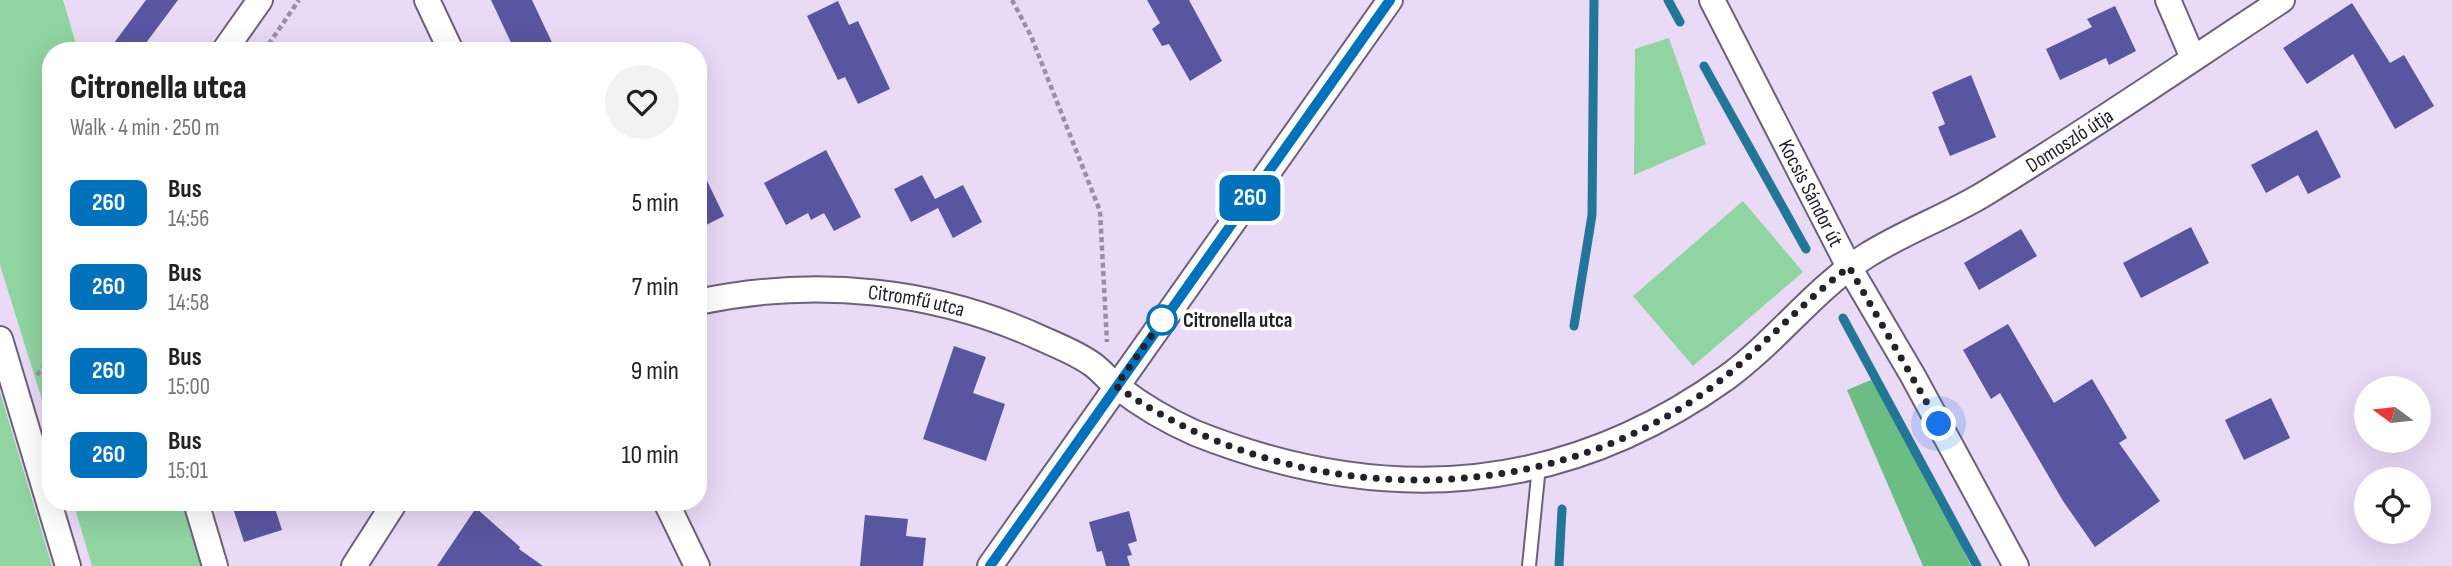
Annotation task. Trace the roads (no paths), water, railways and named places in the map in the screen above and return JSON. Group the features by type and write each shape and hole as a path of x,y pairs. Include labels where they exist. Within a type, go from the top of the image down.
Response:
{"street":[{"path":"231,42 260,0"},
{"path":"427,0 447,42"},
{"path":"990,566 1390,0"},
{"name":"Kocsis Sándor út","path":"1712,0 1849,267 1913,376 2016,566"},
{"path":"2168,0 2193,58"},
{"name":"Domoszló útja","path":"1539,466 1618,440 1690,403 1731,374 1849,267 2012,177 2282,0"},
{"name":"Citromfű utca","path":"707,301 800,288 863,290 965,311 1032,334 1092,364 1116,386 1151,411 1188,429 1244,452 1300,466 1378,479 1420,481 1499,474 1539,466"},
{"path":"0,339 6,381 42,488"},
{"path":"50,511 68,566"},
{"path":"199,511 215,566"},
{"path":"354,566 390,511"},
{"path":"670,511 697,566"}],"lane":[{"path":"1529,566 1539,466"}],"waterway":[{"path":"1574,326 1592,215 1594,0"},
{"path":"1668,0 1680,22"},
{"path":"1704,66 1806,249"},
{"path":"1843,318 1977,566"},
{"path":"1559,566 1562,509"}],"place":[{"name":"Citronella utca","path":"1162,320"}]}
